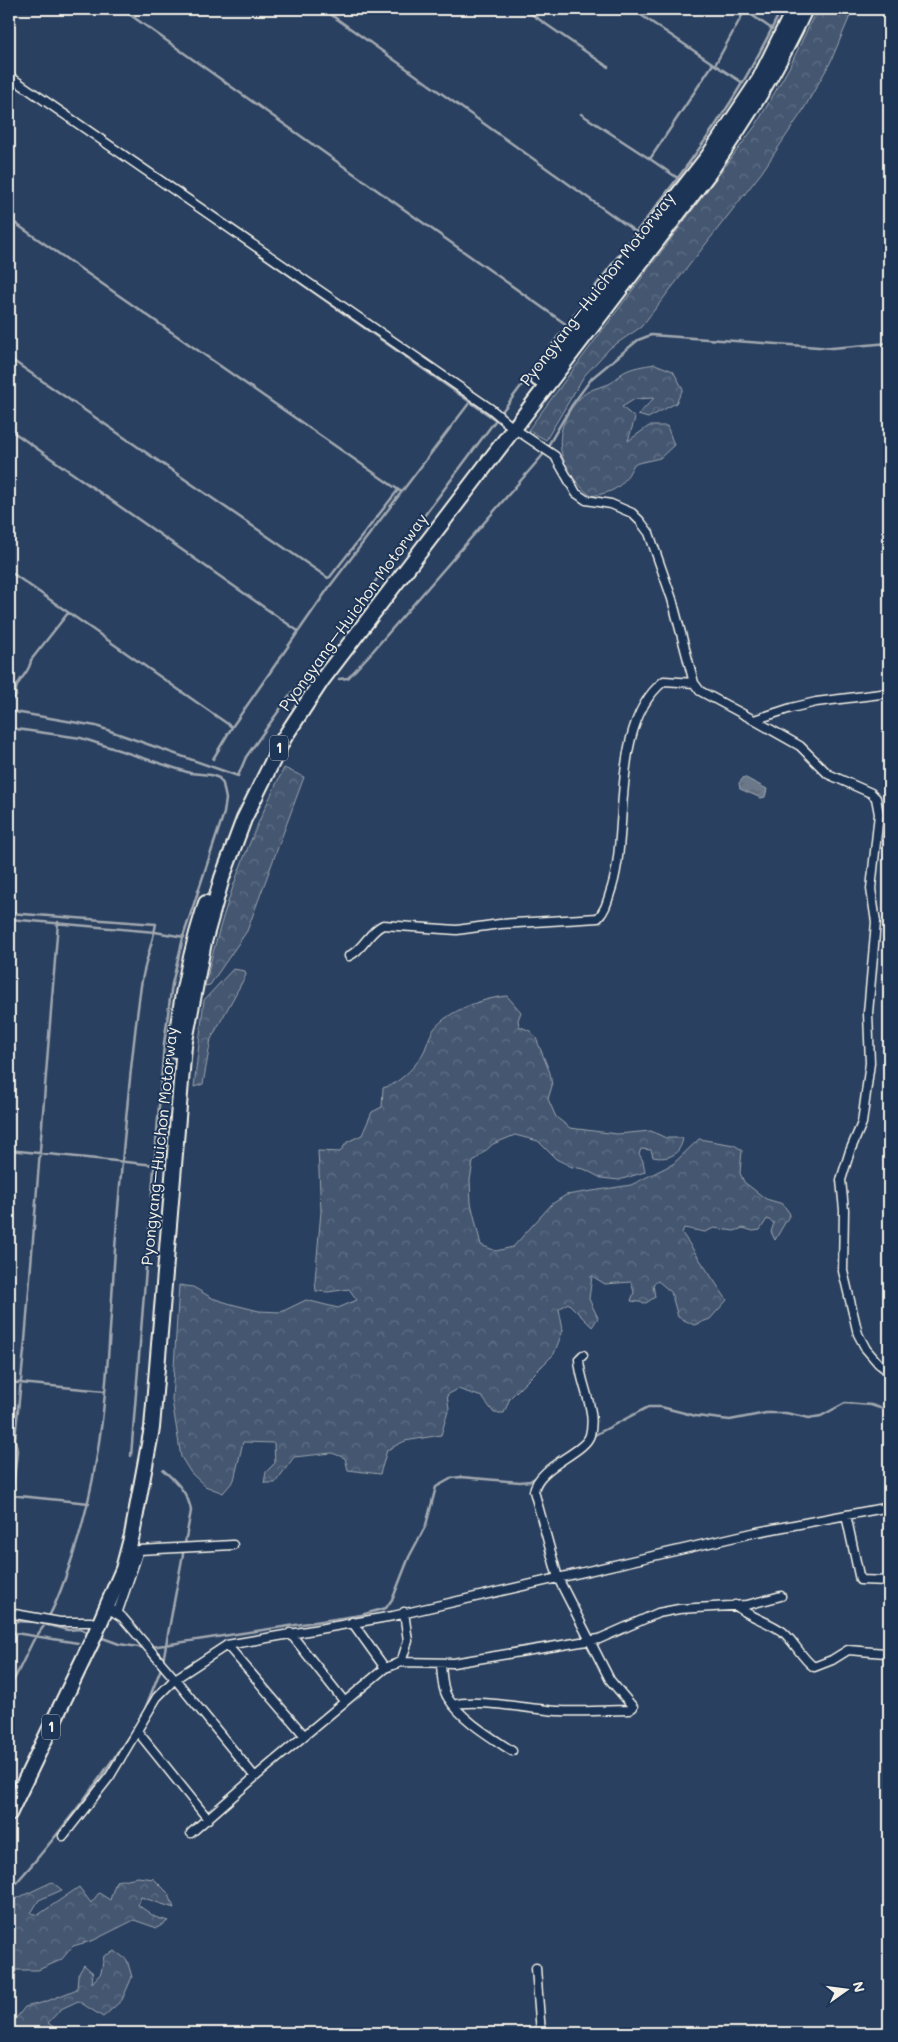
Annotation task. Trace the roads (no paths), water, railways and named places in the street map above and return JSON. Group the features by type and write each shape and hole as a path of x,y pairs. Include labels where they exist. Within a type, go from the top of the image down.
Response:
{"highway":[{"name":"Pyongyang–Huichon Motorway","path":"9,1793 91,1631 112,1611 132,1535 152,1428 184,1046 204,942 222,878 244,819 288,731 322,680 509,425 620,268 709,155 759,80 794,9"},
{"name":"Pyongyang–Huichon Motorway","path":"9,1814 91,1631 112,1575 131,1504 143,1432 178,1023 194,939 214,875 243,800 273,742 338,646 708,173 754,108 788,46 805,9"}],"street":[{"path":"9,76 555,456 576,493 586,500 611,504 632,513 649,533 672,599 694,683 700,691 800,746 828,774 871,794 878,803 878,823 871,889 876,922 868,1013 870,1064 862,1123 843,1171 842,1254 848,1298 858,1334 866,1349 889,1372"},
{"path":"349,956 355,954 377,928 383,925 457,930 500,924 598,918 607,902 618,864 627,760 636,721 656,687 664,681 673,680 694,683"},
{"path":"754,720 816,702 889,692"},
{"path":"454,1705 471,1704 580,1711 629,1710 634,1707 610,1680 558,1578 534,1491 535,1485 560,1459 587,1443 590,1434 591,1410 579,1369 579,1360 583,1354"},
{"path":"63,1836 110,1776 158,1697 175,1679 227,1645 404,1612 757,1532 889,1507"},
{"path":"846,1515 860,1580 889,1581"},
{"path":"233,1544 139,1550 112,1611 175,1679 255,1777"},
{"path":"191,1833 385,1668 400,1662 441,1664 606,1637 658,1613 679,1609 735,1605 781,1596"},
{"path":"735,1605 746,1614 781,1631 806,1661 814,1667 832,1660 848,1650 885,1653"},
{"path":"400,1662 408,1642 404,1612"},
{"path":"9,1613 91,1631"},
{"path":"352,1622 385,1668"},
{"path":"290,1633 344,1701"},
{"path":"227,1645 304,1735"},
{"path":"441,1664 446,1693 454,1705 512,1751"},
{"path":"138,1732 208,1818"},
{"path":"536,1968 541,2033"}],"water":[{"path":"744,777 767,789 765,797 761,798 740,789 739,783"}],"waterway":[{"path":"122,9 567,325"},
{"path":"323,9 636,232"},
{"path":"524,9 608,67"},
{"path":"632,9 715,65"},
{"path":"743,9 772,29"},
{"path":"9,711 96,726 238,776 246,757 283,705 697,152 734,97 767,39 781,9"},
{"path":"743,83 715,65 745,10"},
{"path":"679,179 650,159 713,64"},
{"path":"581,114 650,159"},
{"path":"180,199 496,420"},
{"path":"9,219 400,491"},
{"path":"339,679 348,678 372,652 542,456 572,405 592,378 638,340 651,335 832,348 889,343"},
{"path":"9,358 328,578 398,490"},
{"path":"213,759 232,727 330,586 470,402"},
{"path":"9,429 298,631"},
{"path":"9,571 232,727"},
{"path":"9,704 16,696 17,686 28,670 31,660 68,613"},
{"path":"9,728 81,738 190,773 211,775 219,778 223,784 226,799 224,813 184,934 172,984 164,1044 131,1456"},
{"path":"9,913 156,924 142,978 134,1039 115,1242 102,1422 95,1467 86,1511 73,1555 59,1595 48,1618"},
{"path":"9,919 155,932 184,937"},
{"path":"9,1526 17,1451 15,1439 25,1341 58,922"},
{"path":"9,1150 155,1165"},
{"path":"9,1382 105,1391"},
{"path":"591,1437 648,1407 661,1407 696,1416 730,1420 766,1413 786,1413 809,1418 821,1416 845,1403 871,1405 889,1411"},
{"path":"549,1465 569,1451"},
{"path":"163,1470 185,1493 191,1511 163,1661"},
{"path":"151,1647 361,1615 386,1608 393,1598 409,1557 426,1525 436,1487 452,1478 461,1477 520,1482 530,1481 538,1476"},
{"path":"9,1495 89,1503"},
{"path":"9,1621 36,1622 68,1630 80,1629 90,1633"},
{"path":"9,1690 33,1641 46,1623"},
{"path":"9,1632 78,1643"},
{"path":"100,1637 119,1644 145,1648"},
{"path":"143,1714 162,1666"},
{"path":"9,1891 74,1813 133,1730"}]}
